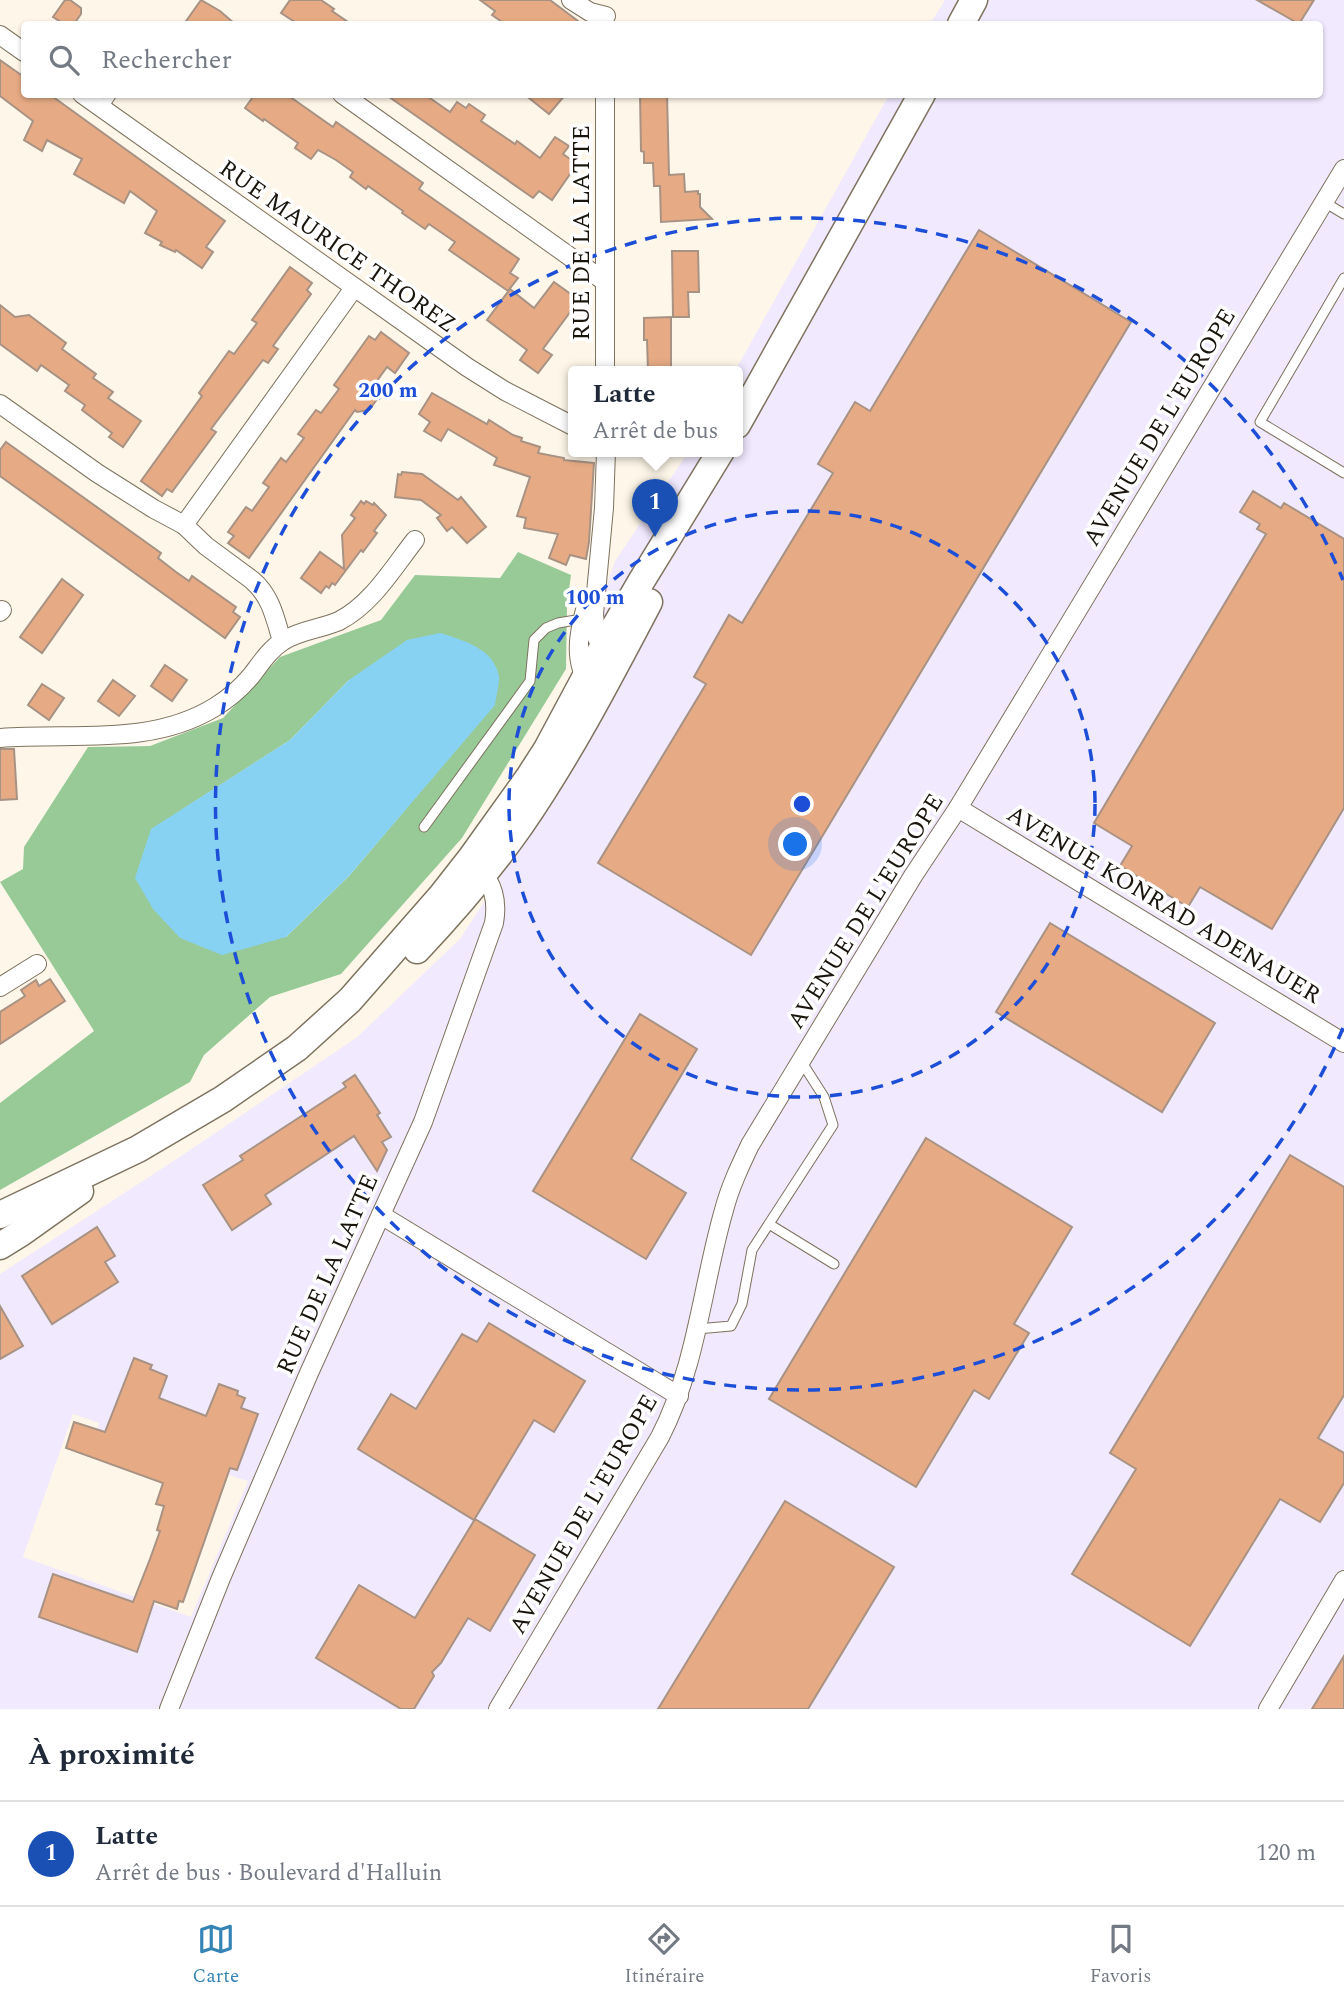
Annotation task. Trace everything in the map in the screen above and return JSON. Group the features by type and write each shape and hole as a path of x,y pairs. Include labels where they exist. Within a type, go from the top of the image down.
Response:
{"main road":[{"path":"963,21 974,0"},
{"path":"743,414 920,98"},
{"path":"0,1215 138,1149 223,1099 342,1018 393,975 435,931 477,866 542,792 591,688 700,504 720,457"},
{"path":"0,1246 138,1149"}],"street":[{"path":"571,0 590,12 607,14"},
{"path":"0,34 21,50"},
{"path":"348,98 604,281"},
{"name":"RUE DE LA LATTE","path":"605,98 605,366"},
{"name":"RUE MAURICE THOREZ","path":"107,102 354,288 484,378 568,423"},
{"name":"AVENUE DE L'EUROPE","path":"498,1709 660,1437 679,1396 723,1211 750,1145 913,876 958,808 1344,169"},
{"path":"184,524 354,288"},
{"path":"0,404 97,473 154,509 184,524 206,546 259,586 270,603 282,641"},
{"path":"606,457 594,614 596,636 608,657"},
{"path":"0,738 139,734 176,725 204,713 226,699 249,678 282,641 336,622 356,610 376,590 415,540"},
{"path":"591,688 579,655 582,620 600,555"},
{"name":"AVENUE KONRAD ADENAUER","path":"958,808 1344,1043"},
{"name":"RUE DE LA LATTE","path":"169,1709 221,1578 309,1373 438,1085 494,923 496,902 492,887 477,866"},
{"path":"0,987 37,964"},
{"path":"381,1215 679,1396"},
{"path":"1268,1709 1344,1580"}],"lane":[{"path":"1324,202 1344,214"},
{"path":"1344,278 1260,422 1344,473"},
{"path":"424,827 530,681 534,640 546,628 558,623 582,620"},
{"path":"697,1329 731,1326 742,1304 752,1250 833,1125 824,1097 801,1061"},
{"path":"769,1224 834,1264"}],"shaded area":[{"path":"945,0 1344,0 1344,1709 0,1709 0,1274 356,1038 460,939 513,857 615,561 685,457 743,457 743,366 738,366 887,98 1323,98 1323,21 932,21","holes":["73,1414 99,1423 96,1434 248,1481 191,1617 23,1557"]}],"green space":[{"path":"518,552 571,575 567,605 566,669 462,838 341,974 270,997 204,1055 190,1082 0,1190 0,1103 94,1031 0,882 23,869 24,847 88,747 150,746 223,718 280,657 381,620 415,575 500,578","holes":["349,680 494,705 349,876 286,937 152,829 290,740"]}],"water":[{"path":"440,633 477,647 491,659 499,677 495,705 349,876 286,937 222,955 180,938 153,909 135,878 151,829 290,740 349,680 407,640"}],"building":[{"path":"65,0 70,0 81,8 81,14 76,21 59,21 53,17"},
{"path":"201,0 232,21 186,21"},
{"path":"290,0 321,0 347,21 293,21 281,13"},
{"path":"480,0 550,0 578,21 501,21 492,15 495,11"},
{"path":"1257,0 1314,0 1301,21 1294,21"},
{"path":"0,60 21,75 21,98 55,98 225,221 206,247 213,252 202,268 176,250 175,252 160,245 162,242 145,233 157,211 130,191 124,203 74,174 82,159 47,140 42,151 24,140 33,121 0,96"},
{"path":"252,98 292,98 333,127 336,122 423,183 419,189 519,259 510,273 518,278 508,291 449,250 455,242 429,224 425,229 368,186 366,189 350,177 353,172 336,160 318,150 311,159 295,148 298,143 245,108"},
{"path":"391,98 430,98 450,112 457,102 466,108 469,104 485,115 481,121 515,144 517,141 540,158 555,137 569,146 563,154 577,164 552,200 539,191 533,198"},
{"path":"529,98 563,98 549,114"},
{"path":"640,98 667,98 669,175 684,174 685,192 698,191 700,207 712,219 661,222 660,186 654,186 653,163 644,163 644,152 641,151"},
{"path":"979,230 1131,322 751,955 598,863 706,684 694,677 729,615 742,623 833,473 818,464 855,402 870,411"},
{"path":"672,251 698,251 699,292 688,292 689,317 673,317"},
{"path":"290,267 312,283 307,290 311,294 273,346 278,349 268,363 263,360 211,429 216,432 172,492 167,489 162,496 141,481 202,396 199,393 229,351 234,354 257,323 252,320"},
{"path":"554,282 579,300 543,349 552,355 538,373 520,360 527,350 487,320 510,289 534,308"},
{"path":"0,305 15,317 29,315 66,343 62,349 96,374 93,378 113,392 108,398 141,421 123,447 109,437 112,433 82,410 85,405 65,391 69,385 41,365 37,371 0,344"},
{"path":"671,317 671,366 648,366 644,318"},
{"path":"381,332 409,353 395,373 387,367 369,392 378,398 369,410 355,410 249,558 228,543 234,536 228,532 246,507 252,511 269,487 263,483 281,458 286,462 304,438 298,434 316,410 321,413 339,389 334,385 369,336 375,340"},
{"path":"432,393 487,424 489,420 522,438 521,441 540,447 538,453 564,460 594,463 586,559 570,555 566,565 549,558 558,534 524,528 526,518 517,516 530,477 494,465 497,458 448,429 441,441 424,431 430,422 419,414"},
{"path":"6,442 161,553 158,558 176,572 189,581 192,576 236,607 233,612 240,617 225,638 0,476 0,450"},
{"path":"402,472 422,474 458,500 461,497 486,527 467,543 452,527 447,531 437,518 441,515 421,500 395,497 398,474 401,475"},
{"path":"1253,491 1281,508 1284,503 1344,539 1344,808 1272,929 1200,887 1188,907 1120,866 1132,846 1094,823 1266,534 1257,529 1260,524 1240,512"},
{"path":"361,501 364,504 366,501 373,505 374,503 386,515 363,552 361,550 335,585 332,583 329,588 326,586 321,593 301,578 320,552 344,569 342,535 355,518 351,515"},
{"path":"62,579 83,595 42,653 20,637"},
{"path":"165,665 187,680 172,701 151,686"},
{"path":"113,680 135,696 119,716 98,701"},
{"path":"42,684 64,698 49,720 28,705"},
{"path":"0,749 14,749 17,799 0,800"},
{"path":"1050,923 1215,1023 1162,1112 996,1012"},
{"path":"50,979 65,1001 0,1044 0,1012 25,996 21,990 36,980 39,986"},
{"path":"640,1014 697,1049 631,1159 686,1193 646,1259 533,1191"},
{"path":"355,1075 380,1113 377,1115 391,1137 382,1142 387,1150 377,1171 354,1136 265,1195 271,1204 232,1230 203,1185 243,1160 240,1156 346,1087 343,1083"},
{"path":"926,1138 1072,1227 1014,1324 1029,1333 989,1399 974,1390 916,1487 769,1399"},
{"path":"1290,1155 1344,1187 1344,1395 1318,1438 1344,1453 1344,1483 1320,1522 1280,1499 1190,1646 1072,1574 1136,1469 1110,1453"},
{"path":"97,1227 115,1256 105,1262 118,1282 52,1324 22,1276"},
{"path":"0,1306 23,1346 0,1359"},
{"path":"489,1323 585,1381 554,1432 534,1420 474,1520 358,1449 391,1394 416,1409 462,1334 477,1342"},
{"path":"134,1358 152,1365 150,1369 167,1376 159,1398 206,1416 219,1384 238,1391 237,1395 245,1398 241,1408 258,1414 237,1470 230,1468 183,1602 179,1601 177,1609 154,1601 137,1652 39,1617 53,1574 133,1602 150,1559 160,1531 157,1530 164,1506 156,1504 163,1483 66,1448 74,1422 105,1432"},
{"path":"785,1501 894,1567 808,1709 658,1709"},
{"path":"475,1519 535,1555 490,1631 468,1618 441,1663 432,1672 434,1676 414,1709 401,1709 316,1658 359,1585 415,1618"},
{"path":"1344,1656 1344,1709 1312,1709"}],"place":[{"name":"Latte","path":"655,537"}]}
